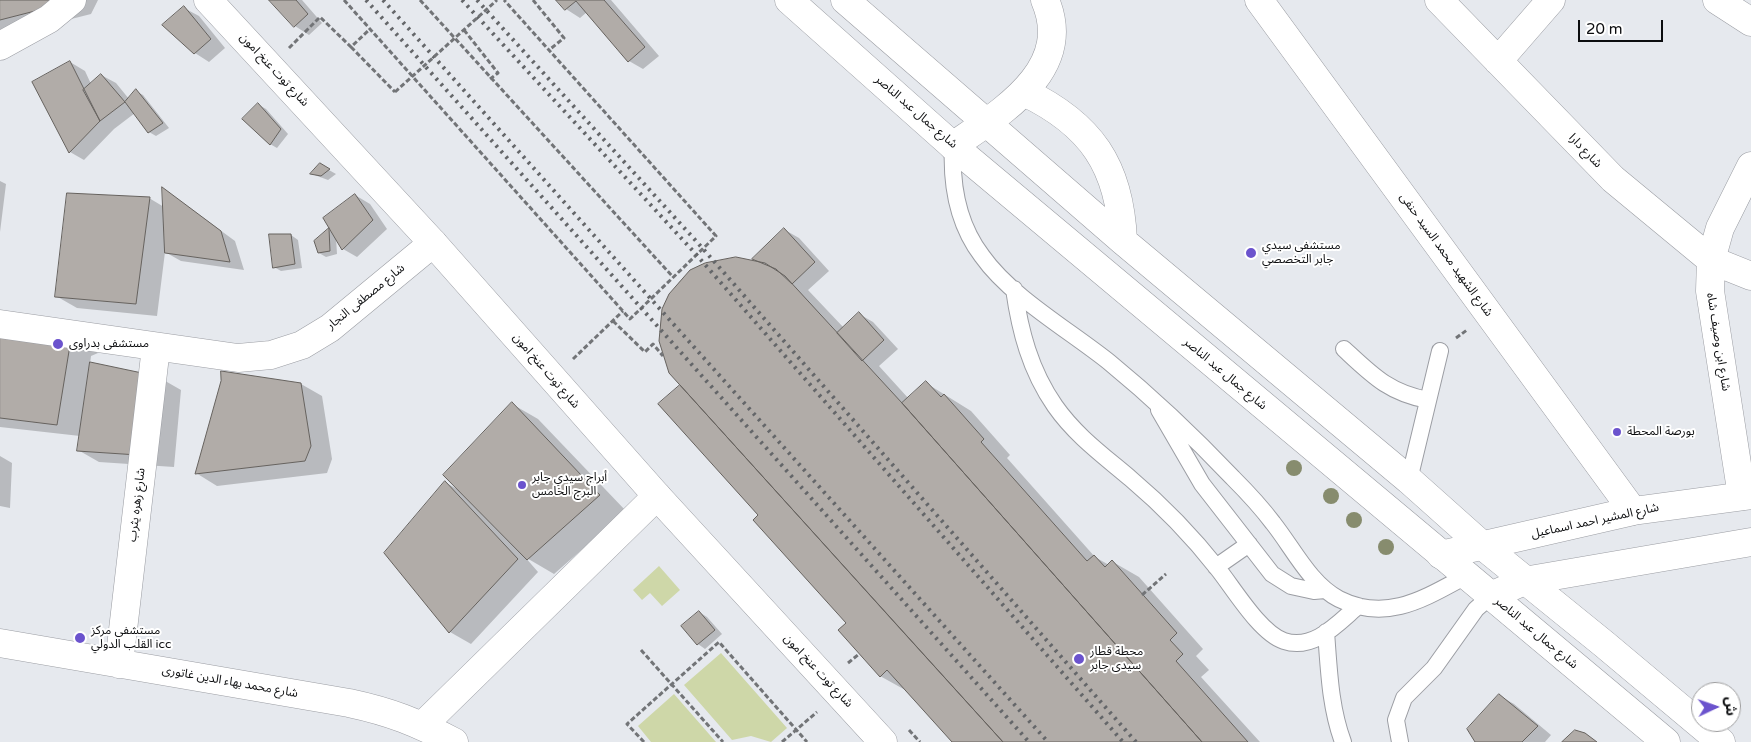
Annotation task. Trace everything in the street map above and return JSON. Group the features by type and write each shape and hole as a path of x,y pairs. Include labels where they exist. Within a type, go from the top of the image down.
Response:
{"main road":[{"path":"0,46 50,19 72,0"},
{"name":"شارع توت عنخ امون","path":"208,0 433,243 657,496 883,742"},
{"name":"شارع جمال عبد الناصر","path":"789,0 953,146 1441,556 1666,742"},
{"path":"845,0 1122,241 1409,480 1524,581 1604,644 1721,742"},
{"path":"953,146 1024,92 1040,74 1049,51 1052,27 1045,0"},
{"name":"شارع الشهيد محمد السيد حنفى","path":"1259,0 1632,510"},
{"name":"شارع دارا","path":"1439,0 1613,179 1711,260 1751,276"},
{"path":"1498,61 1551,0"},
{"path":"1717,0 1751,22"},
{"path":"1024,92 1049,104 1071,120 1090,139 1105,162 1116,187 1122,214 1122,241"},
{"name":"شارع ابن وصيف شاه","path":"1746,496 1710,291 1711,260 1720,228 1751,166"},
{"name":"شارع مصطفى النجار","path":"0,324 238,358 271,356 302,345 330,328 433,243"},
{"name":"شارع زهره يثرب","path":"119,664 156,347"},
{"path":"422,725 657,496"},
{"name":"شارع المشير احمد اسماعيل","path":"1441,556 1632,510 1746,496"},
{"path":"1491,596 1524,581 1749,548"},
{"name":"شارع محمد بهاء الدين غاتورى","path":"0,643 349,703 393,713 422,725 454,742"}],"lane":[{"path":"953,146 954,192 966,229 982,256 996,274 1109,362 1153,400 1235,480 1273,523 1325,590 1340,600 1358,606 1382,609 1405,606 1466,576"},
{"path":"1014,289 1018,320 1026,350 1039,379 1055,406 1074,430 1097,452 1163,508 1216,567 1265,629 1274,636 1295,643 1306,642 1326,632 1358,606"},
{"path":"1344,349 1383,384 1397,392 1428,400"},
{"path":"1409,480 1440,351"},
{"path":"1153,400 1188,464 1272,574 1281,581 1302,589 1325,590"},
{"path":"1216,567 1249,544"},
{"path":"1400,742 1396,720 1404,698 1434,668 1476,609 1491,596"},
{"path":"1326,632 1330,693 1336,722 1343,742"}],"path":[{"path":"344,0 630,319 716,236 504,0"},
{"path":"420,0 490,79 673,277"},
{"path":"271,66 320,18 396,92 497,0"},
{"path":"533,0 564,38 549,50"},
{"path":"351,47 370,29"},
{"path":"464,30 498,73 490,79"},
{"path":"594,338 623,311"},
{"path":"613,320 645,352 653,344 663,356"},
{"path":"1142,595 1166,574"},
{"path":"644,742 628,724 719,642 807,742"},
{"path":"641,650 723,742"},
{"path":"782,742 838,694"}],"green space":[{"path":"659,566 680,590 662,606 650,593 642,600 633,590"},
{"path":"721,653 787,728 771,742 751,736 732,740 684,685"},
{"path":"674,694 716,742 651,742 638,726"}],"building":[{"path":"0,0 68,0 70,2 0,20"},
{"path":"269,0 296,0 308,14 294,27"},
{"path":"556,0 604,0 645,47 628,62 576,1 565,10"},
{"path":"184,6 211,39 194,54 162,25"},
{"path":"70,61 100,121 69,153 32,82"},
{"path":"101,74 125,102 100,121 83,90"},
{"path":"136,89 163,123 148,133 125,102"},
{"path":"258,103 281,129 270,145 242,119"},
{"path":"320,163 330,169 321,176 310,174"},
{"path":"162,187 221,231 230,262 165,253"},
{"path":"67,193 150,197 136,304 55,297"},
{"path":"355,194 373,220 342,250 323,218"},
{"path":"329,228 330,251 318,253 314,241"},
{"path":"784,228 815,262 792,284 776,269 752,259"},
{"path":"269,234 291,234 295,264 273,268"},
{"name":"محطة قطار سيدى جابر","path":"736,257 765,263 785,276 902,403 1202,742 1003,742 669,373 659,341 662,309 669,294 690,270 705,263"},
{"path":"859,312 884,340 862,361 837,333"},
{"path":"0,325 70,345 57,425 0,418"},
{"path":"90,362 161,377 153,456 77,451"},
{"path":"221,371 301,383 311,446 305,461 195,474 221,381"},
{"path":"926,381 941,397 944,394 984,439 981,442 1087,561 1094,555 1105,567 1112,560 1177,633 1170,640 1183,654 1176,661 1248,742 1202,742 902,403"},
{"path":"680,385 1003,742 952,742 887,670 880,677 838,630 846,623 753,520 758,515 658,404"},
{"name":"أبراج سيدي جابر البرج الخامس","path":"512,402 600,495 527,560 443,475"},
{"path":"445,481 518,559 449,633 384,553"},
{"path":"699,611 715,630 697,645 681,626"},
{"path":"1499,694 1538,726 1522,742 1475,742 1467,729"},
{"path":"1575,730 1585,733 1597,742 1562,742"}],"railway":[{"path":"366,0 1029,742"},
{"path":"383,0 1048,742"},
{"path":"462,0 694,252 1123,742"},
{"path":"477,0 697,242 1136,742"}],"place":[{"name":"مستشفى سيدي جابر التخصصي","path":"1251,253"},
{"name":"مستشفى بدراوى","path":"58,344"},
{"name":"بورصة المحطة","path":"1617,432"},
{"name":"أبراج سيدي جابر البرج الخامس","path":"522,485"},
{"name":"مستشفى مركز القلب الدولي icc","path":"80,638"},
{"name":"محطة قطار سيدى جابر","path":"1079,659"}]}
